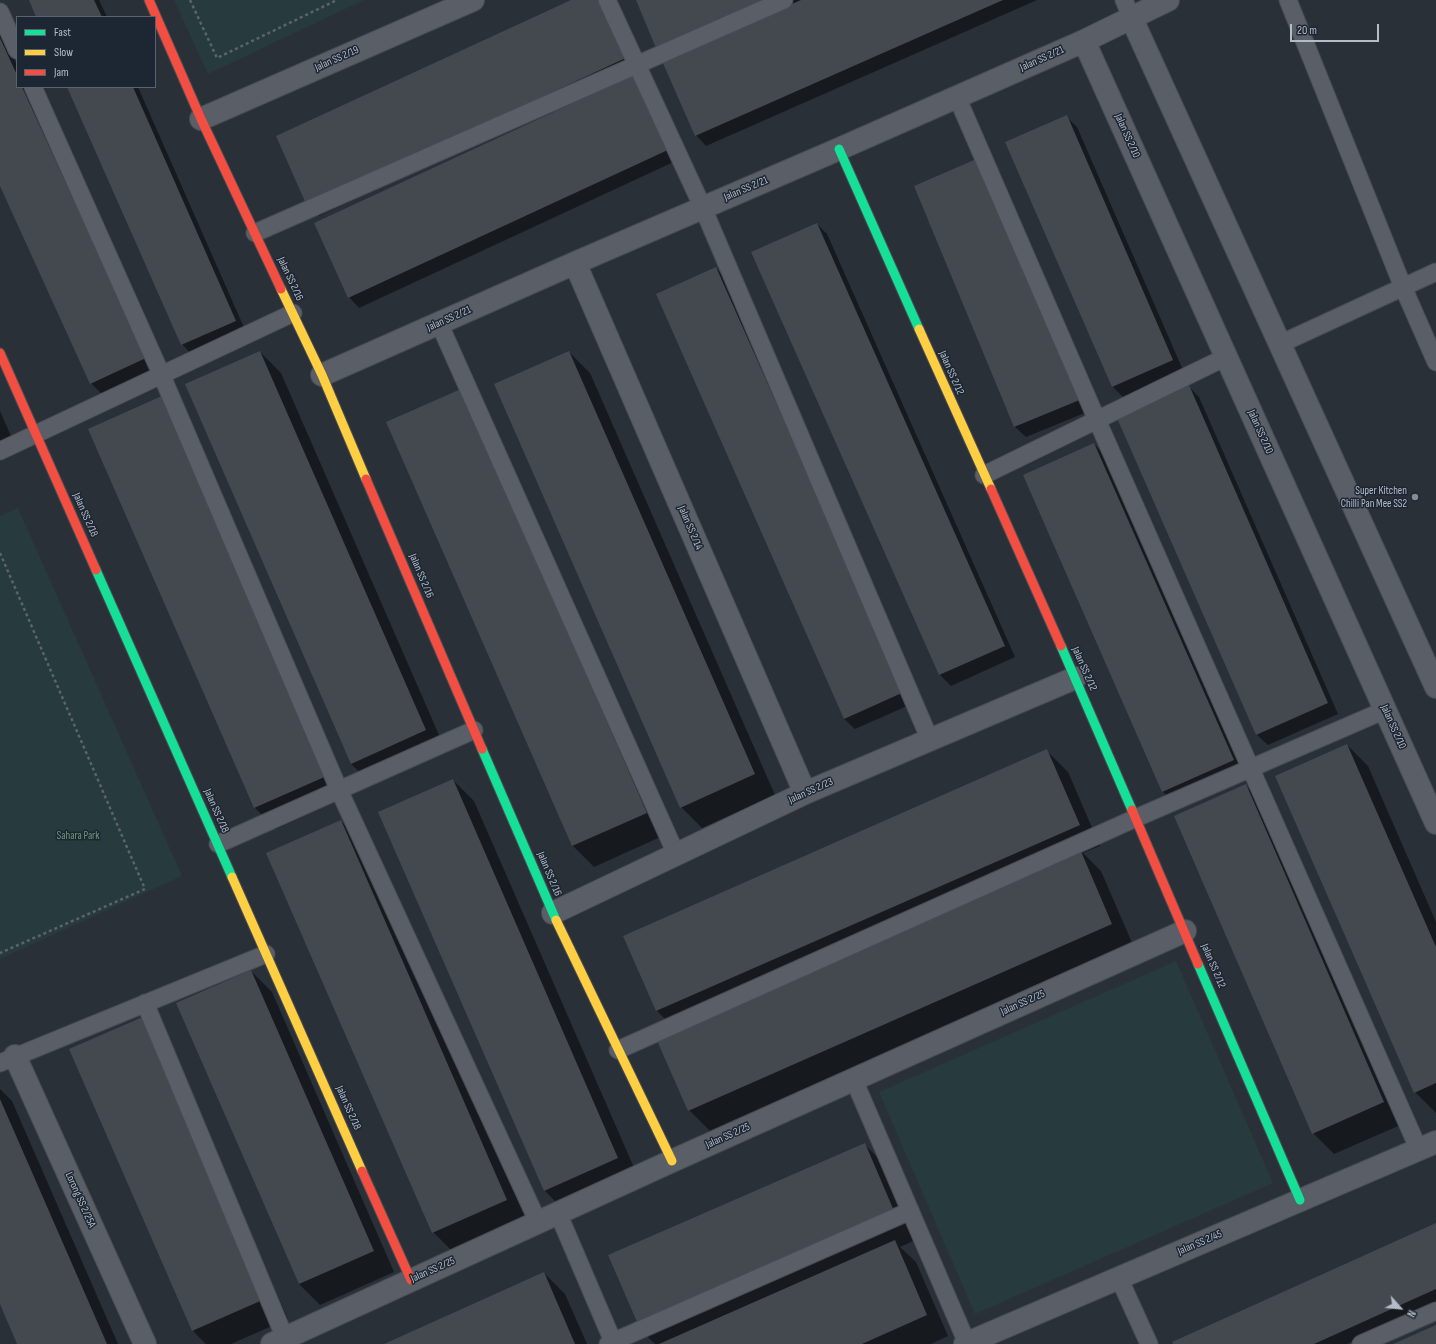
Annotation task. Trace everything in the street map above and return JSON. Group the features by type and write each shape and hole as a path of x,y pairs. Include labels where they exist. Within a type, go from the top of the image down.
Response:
{"street":[{"name":"Jalan SS 2/16","path":"149,0 201,119 322,375 552,914 672,1161"},
{"name":"Jalan SS 2/21","path":"322,375 575,263 839,150 1084,41 1127,9 1168,0"},
{"name":"Jalan SS 2/19","path":"201,119 467,1"},
{"path":"1127,9 1436,687"},
{"name":"Jalan SS 2/10","path":"1084,41 1436,823"},
{"name":"Jalan SS 2/12","path":"839,150 1075,678 1300,1200"},
{"name":"Jalan SS 2/14","path":"575,263 805,793"},
{"name":"Jalan SS 2/18","path":"0,353 411,1280"},
{"name":"Jalan SS 2/23","path":"552,914 805,793 1075,678"},
{"name":"Jalan SS 2/25","path":"279,1341 672,1161 1185,931"},
{"name":"Lorong SS 2/25A","path":"8,1059 145,1344"},
{"name":"Jalan SS 2/45","path":"966,1344 1427,1146"}],"lane":[{"path":"607,0 703,208 930,740"},
{"path":"255,233 784,0"},
{"path":"1288,0 1404,287 1436,362"},
{"path":"0,12 16,48"},
{"path":"34,88 162,376 339,790 538,1222"},
{"path":"957,97 1097,420 1252,768 1427,1146"},
{"path":"1280,344 1436,272"},
{"path":"0,451 293,313"},
{"path":"439,323 676,854"},
{"path":"984,475 1226,357"},
{"path":"618,1050 1136,818 1385,710"},
{"path":"218,844 474,730"},
{"path":"8,1059 266,954"},
{"path":"144,1003 279,1341"},
{"path":"854,1080 966,1344"},
{"path":"558,1213 612,1343 910,1211"},
{"path":"1119,1278 1150,1344"},
{"path":"1361,1344 1436,1311"}],"path":[{"path":"190,0 217,58 337,0"},
{"path":"0,553 145,889 0,953"}],"green space":[{"path":"174,0 364,0 208,74"},
{"name":"Sahara Park","path":"18,508 182,876 0,959 0,516"},
{"path":"1176,961 1273,1183 975,1314 879,1092"}],"building":[{"path":"29,0 94,0 102,16 36,16"},
{"path":"571,0 604,0 630,56 307,206 276,136"},
{"path":"636,0 766,0 656,48"},
{"path":"801,0 1003,0 695,136 662,61"},
{"path":"0,38 16,73 16,88 22,88 146,358 90,384 0,186"},
{"path":"636,74 670,149 348,298 314,223"},
{"path":"67,88 133,88 236,321 181,345"},
{"path":"1067,115 1173,360 1112,387 1005,142"},
{"path":"981,157 1082,399 1014,427 914,186"},
{"path":"817,223 1005,646 939,675 751,252"},
{"path":"716,267 904,692 844,719 656,294"},
{"path":"260,351 426,730 351,764 185,384"},
{"path":"569,351 755,774 680,808 494,384"},
{"path":"1189,385 1328,703 1256,735 1117,418"},
{"path":"461,389 647,813 572,846 386,422"},
{"path":"164,395 329,775 254,808 88,429"},
{"path":"1094,443 1234,760 1162,792 1023,475"},
{"path":"1347,744 1436,947 1436,1083 1414,1093 1275,776"},
{"path":"1047,749 1080,825 656,1011 623,936"},
{"path":"453,779 618,1158 544,1191 378,812"},
{"path":"1246,784 1384,1102 1312,1134 1174,816"},
{"path":"341,820 507,1200 432,1233 266,853"},
{"path":"1080,849 1112,924 688,1111 655,1036"},
{"path":"251,970 374,1251 299,1284 176,1003"},
{"path":"145,1016 267,1298 192,1331 69,1049"},
{"path":"0,1099 107,1344 17,1344 0,1304"},
{"path":"865,1143 897,1218 641,1331 608,1255"},
{"path":"1436,1223 1436,1289 1314,1344 1173,1344 1172,1342"},
{"path":"895,1240 927,1315 862,1344 659,1344"},
{"path":"544,1272 575,1344 384,1344"},
{"path":"1436,1325 1436,1344 1393,1344"}],"traffic: fast":[{"path":"839,149 919,329"},
{"path":"96,570 232,877"},
{"path":"1061,646 1132,810"},
{"path":"482,749 556,920"},
{"path":"1198,964 1300,1200"}],"traffic: slow":[{"path":"281,289 322,375 366,479"},
{"path":"919,329 991,489"},
{"path":"232,877 362,1171"},
{"path":"556,920 672,1161"}],"traffic: jam":[{"path":"149,0 156,16"},
{"path":"156,16 201,119 281,289"},
{"path":"0,353 96,570"},
{"path":"366,479 482,749"},
{"path":"991,489 1061,646"},
{"path":"1132,810 1198,964"},
{"path":"362,1171 411,1280"}],"place":[{"name":"Super Kitchen Chilli Pan Mee SS2","path":"1415,497"}]}
